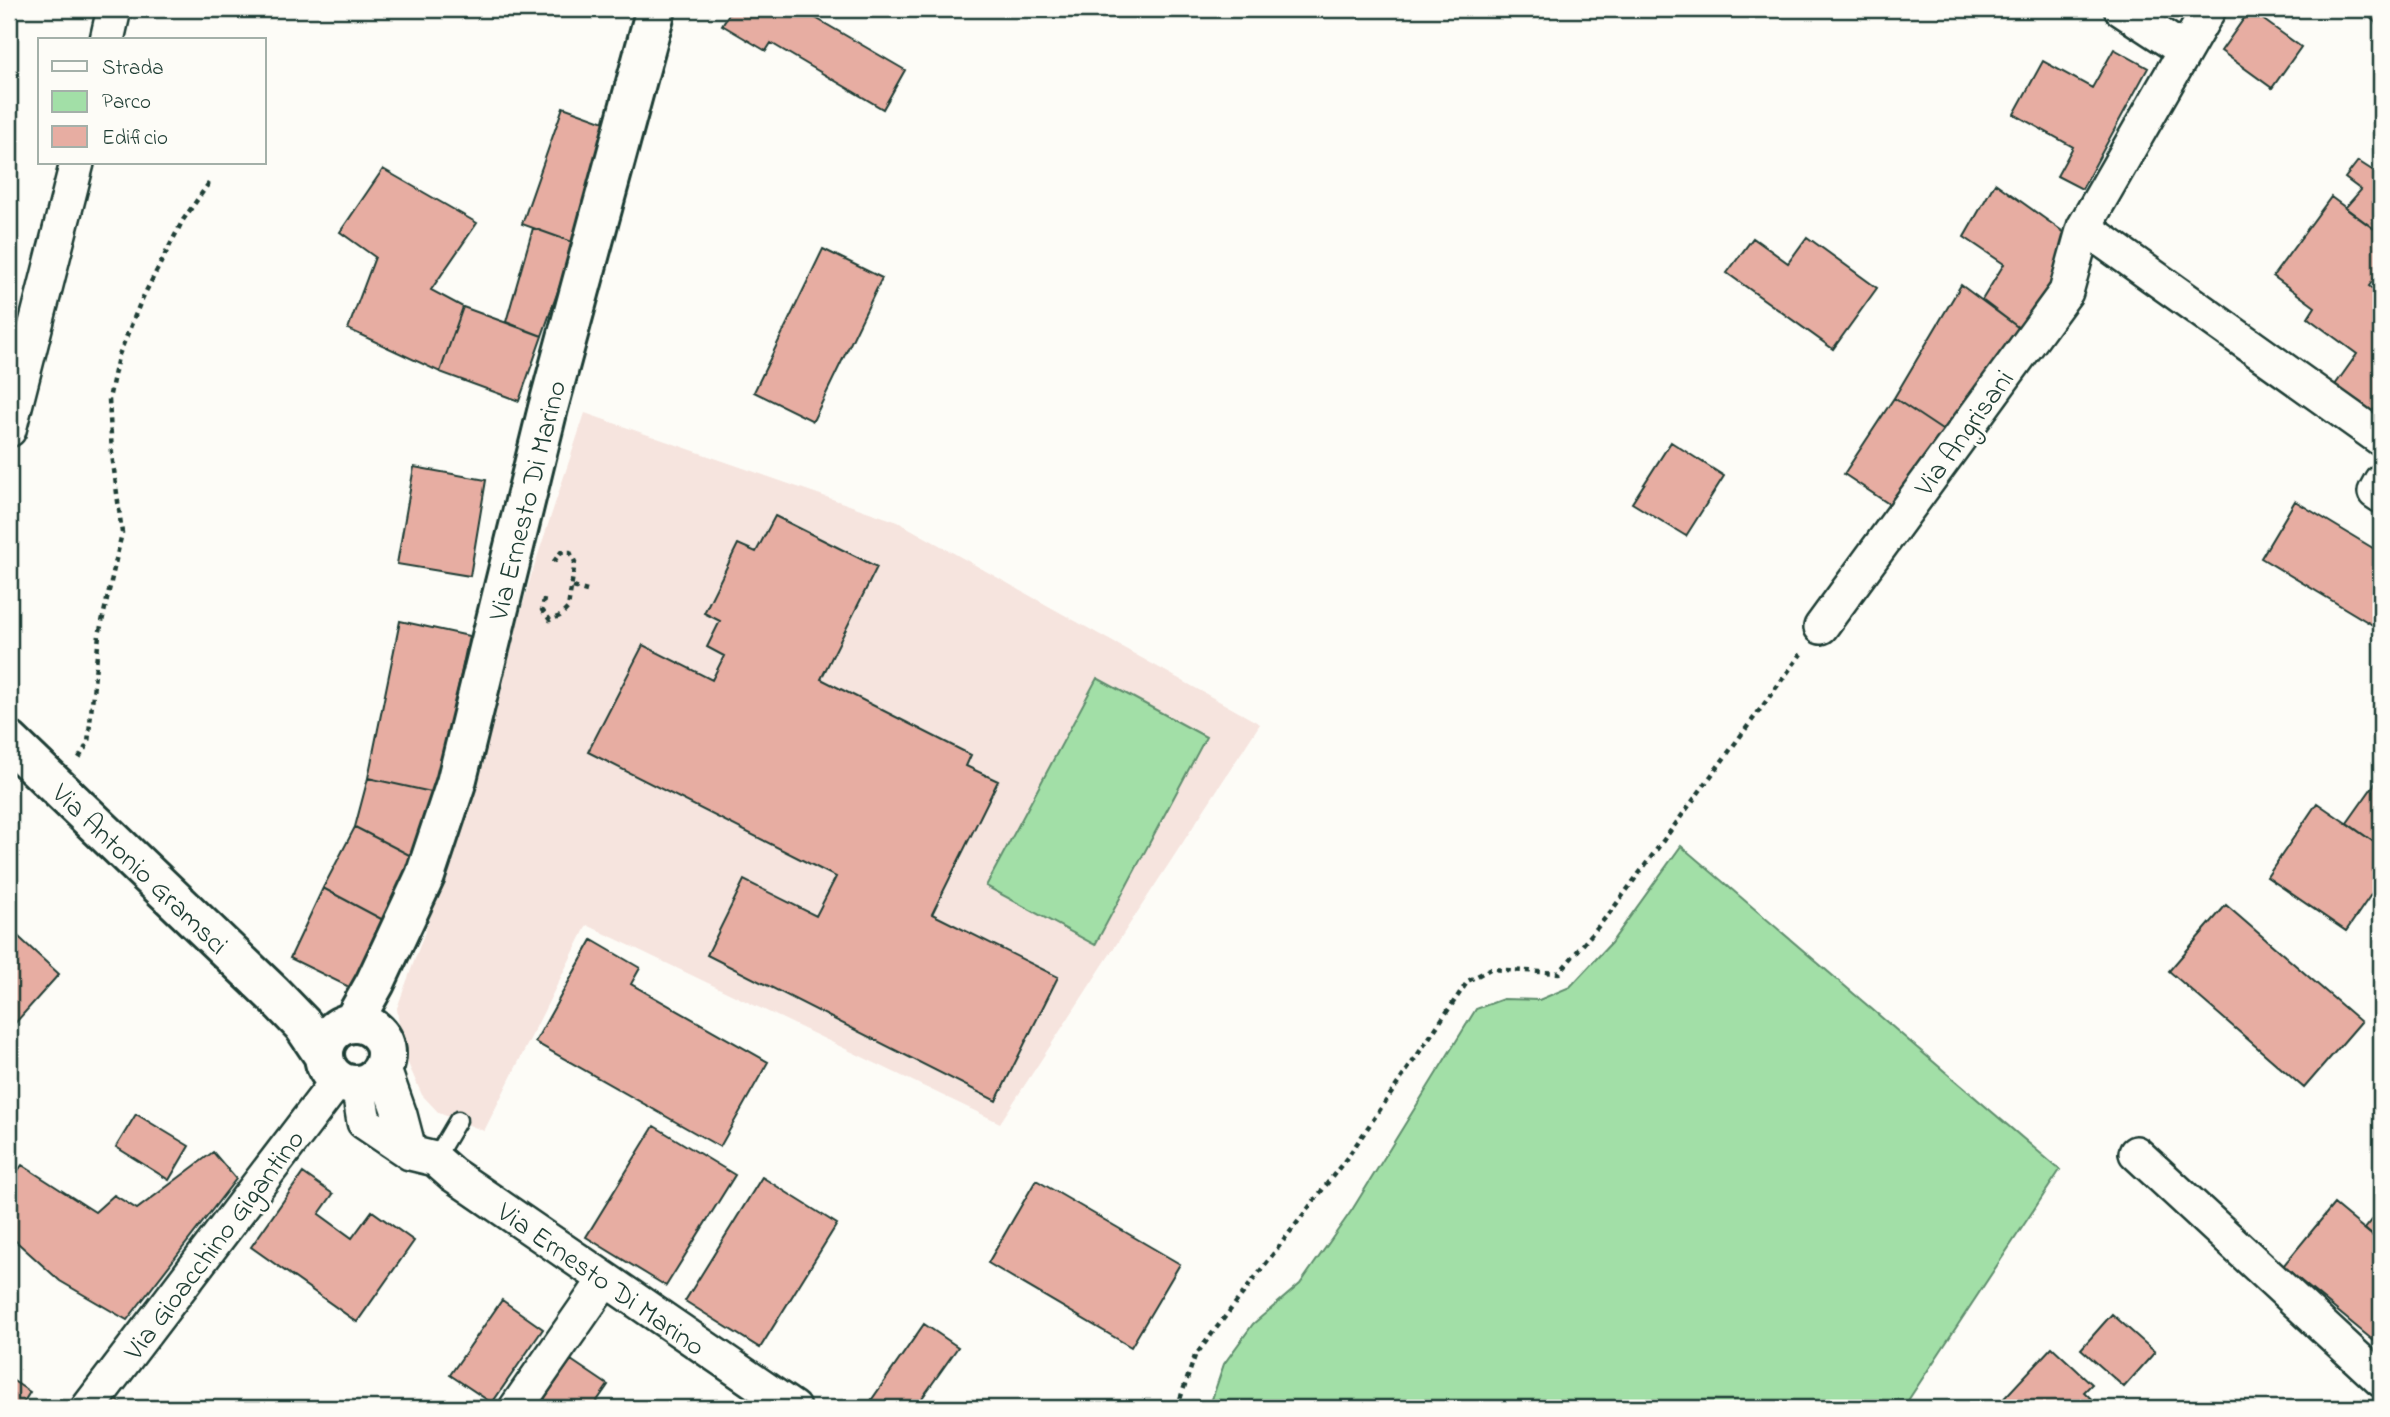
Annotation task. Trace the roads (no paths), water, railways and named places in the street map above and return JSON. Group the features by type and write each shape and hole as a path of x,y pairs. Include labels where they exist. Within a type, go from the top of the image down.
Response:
{"street":[{"path":"107,38 114,9"},
{"name":"Via Ernesto Di Marino","path":"350,1056 375,983 425,876 456,783 545,421 656,9"},
{"path":"2121,9 2185,51"},
{"name":"Via Angrisani","path":"1821,627 2066,292 2084,227 2209,9"},
{"path":"9,430 77,164"},
{"path":"2084,227 2381,439"},
{"path":"2381,481 2375,492 2381,496"},
{"name":"Via Antonio Gramsci","path":"9,741 303,1025 350,1056"},
{"path":"350,1056 400,1115 422,1156"},
{"name":"Via Gioacchino Gigantino","path":"88,1408 350,1056"},
{"path":"2136,1153 2381,1380"},
{"name":"Via Ernesto Di Marino","path":"422,1156 793,1408"},
{"path":"516,1408 605,1280"}],"lane":[{"path":"422,1156 458,1121"}]}
